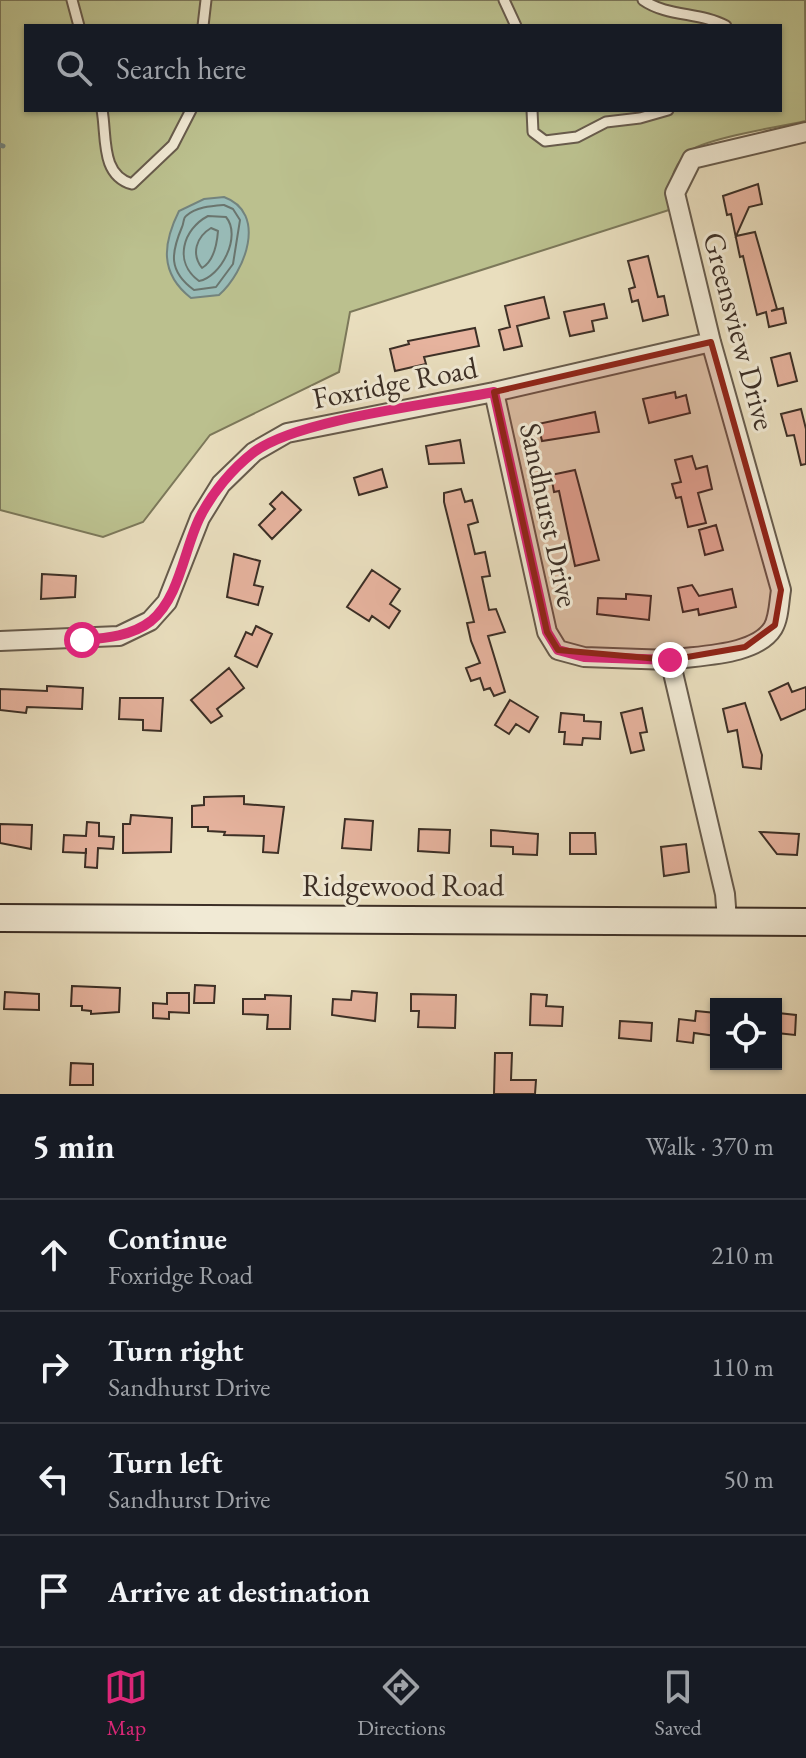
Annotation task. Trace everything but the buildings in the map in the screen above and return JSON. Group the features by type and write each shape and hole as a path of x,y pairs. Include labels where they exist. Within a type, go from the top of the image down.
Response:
{"main road":[{"name":"Ridgewood Road","path":"0,918 806,922"}],"street":[{"name":"Greensview Drive","path":"670,660 745,647 765,639 775,625 781,590 711,342 675,193 682,172 692,159 806,132"},
{"name":"Foxridge Road","path":"0,641 119,636 150,621 167,602 200,518 221,484 254,452 287,433 494,392 711,342"},
{"name":"Sandhurst Drive","path":"494,392 547,632 558,650 584,657 670,660"},
{"path":"670,660 725,894 727,920"}],"lane":[{"path":"72,0 78,24"},
{"path":"203,24 206,0"},
{"path":"504,0 515,24"},
{"path":"643,0 677,13 711,18 722,24"},
{"path":"102,112 108,163 118,177 132,184 173,145 190,112"},
{"path":"532,112 533,132 545,141 577,137 606,122 661,112"}],"highlighted area":[{"path":"711,342 781,590 775,625 745,647 670,660 558,650 547,632 494,392"}],"green space":[{"path":"0,0 805,0 806,121 724,138 687,153 674,172 669,210 350,312 339,372 210,435 143,522 103,537 0,510"}],"water":[{"path":"224,197 237,205 245,216 249,229 244,258 219,295 191,298 173,278 169,268 167,246 170,235 179,211 204,199"}],"route":[{"path":"82,640 119,636 150,621 167,602 200,518 221,484 254,452 287,433 494,392 547,632 558,650 584,657 670,660"}]}
